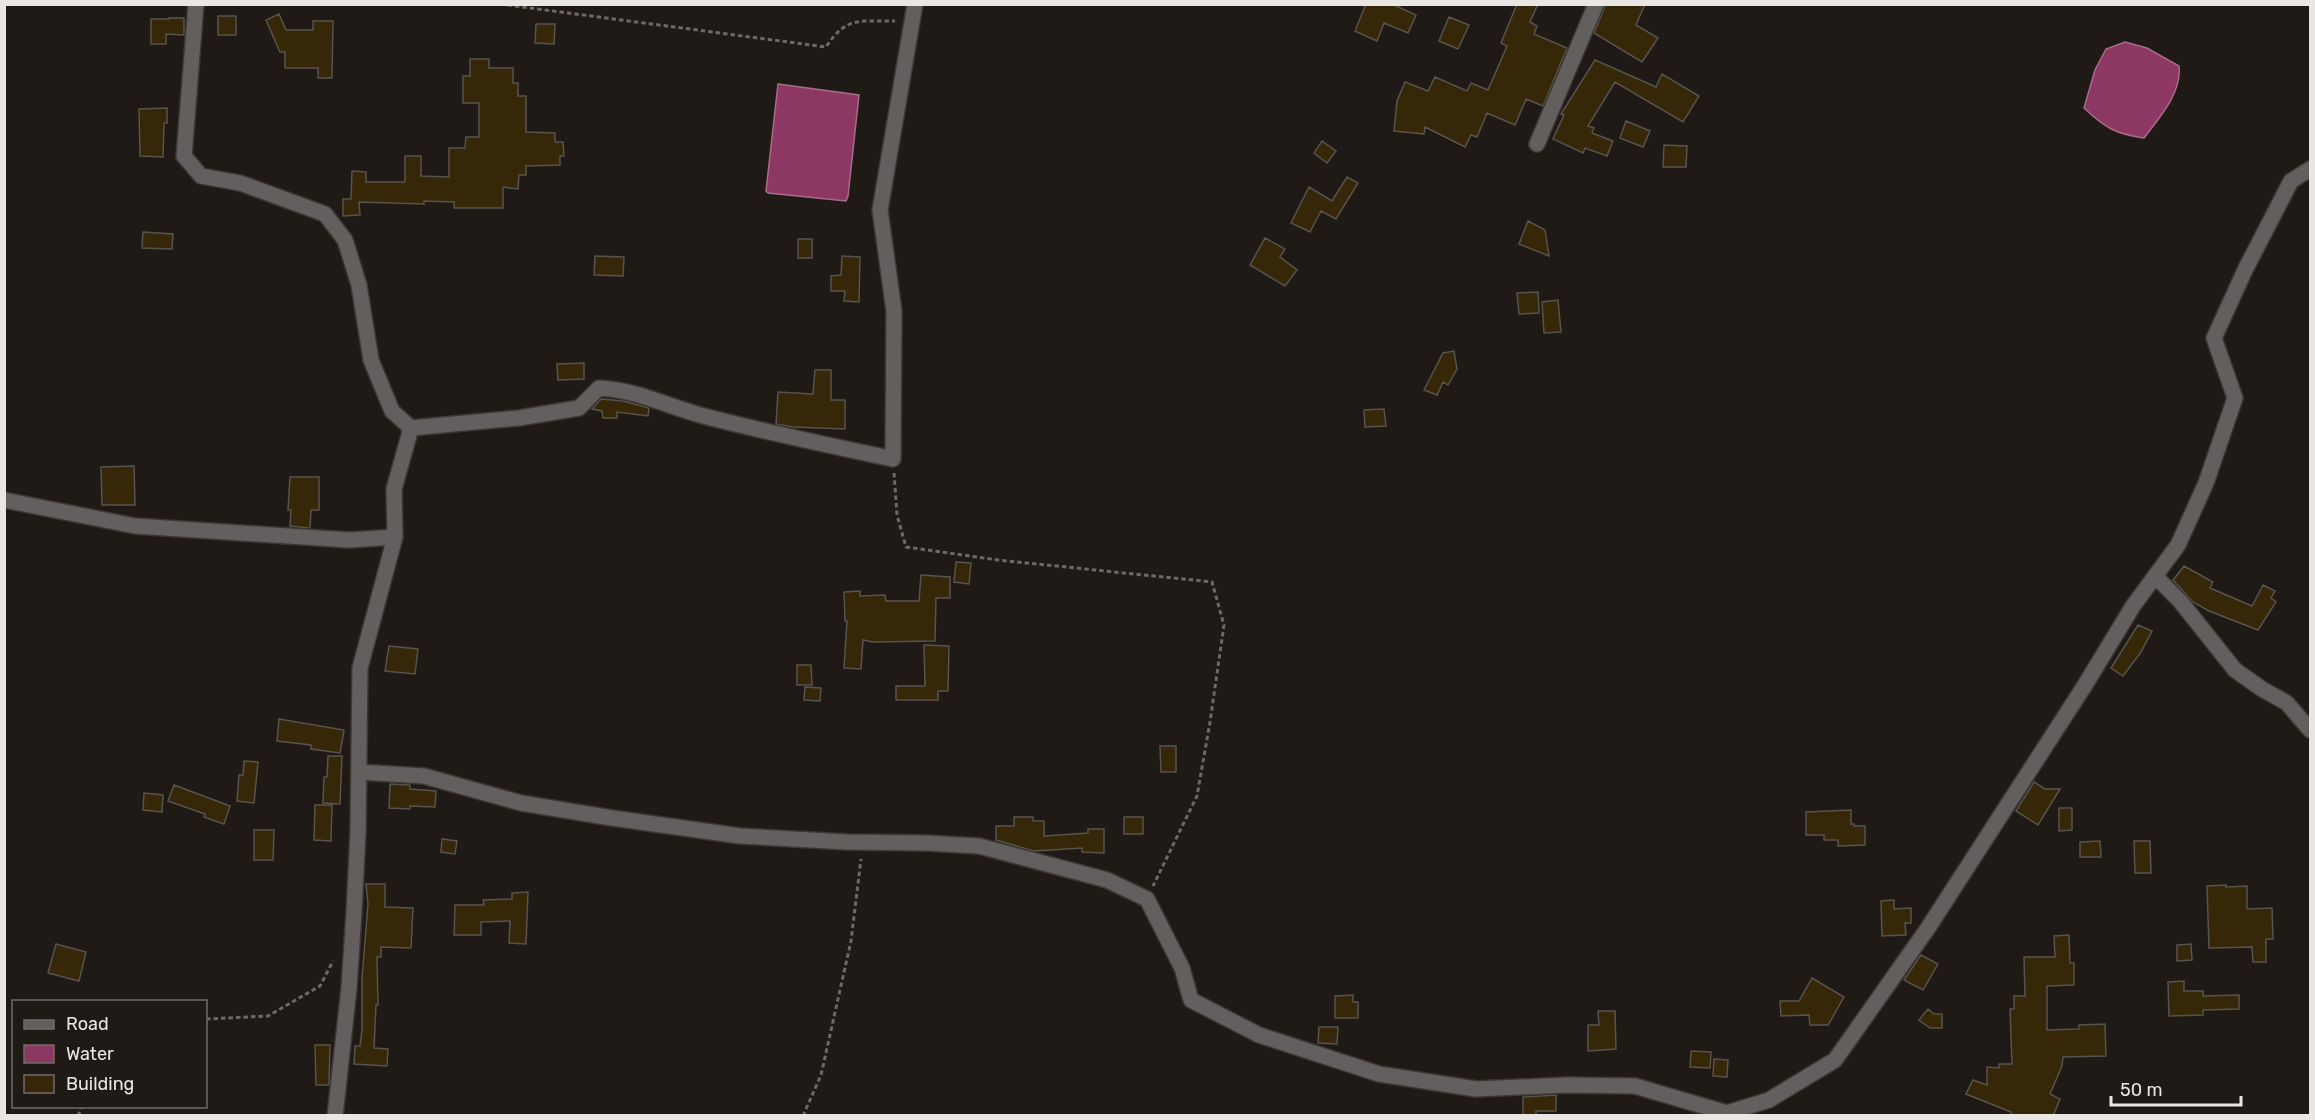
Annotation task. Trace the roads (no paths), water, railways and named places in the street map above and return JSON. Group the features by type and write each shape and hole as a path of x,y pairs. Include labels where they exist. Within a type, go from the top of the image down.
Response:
{"street":[{"path":"196,4 184,156 201,176 240,183 325,214 345,240 359,285 371,360 392,411 411,428 519,418 579,408 599,388 623,389 699,414 893,459 894,311 880,210 915,4"},
{"path":"1537,144 1596,4"},
{"path":"358,772 424,776 521,802 612,819 740,836 979,846 1107,880 1147,899 1182,968 1191,1000 1259,1035 1379,1074 1476,1089 1567,1085 1635,1086 1727,1114 1769,1100 1835,1060 1929,928 2133,606 2178,545 2206,483 2235,398 2214,338 2291,181 2310,169"},
{"path":"335,1116 350,988 358,832 360,668 395,537 394,489 411,428"},
{"path":"4,500 135,526 350,540 395,537"},
{"path":"2155,576 2180,601 2235,670 2287,703 2310,730"}],"water":[{"path":"2125,42 2147,48 2179,66 2177,86 2173,95 2144,138 2111,129 2084,108 2095,70 2106,49"},
{"path":"778,84 859,95 846,201 766,191"}]}
